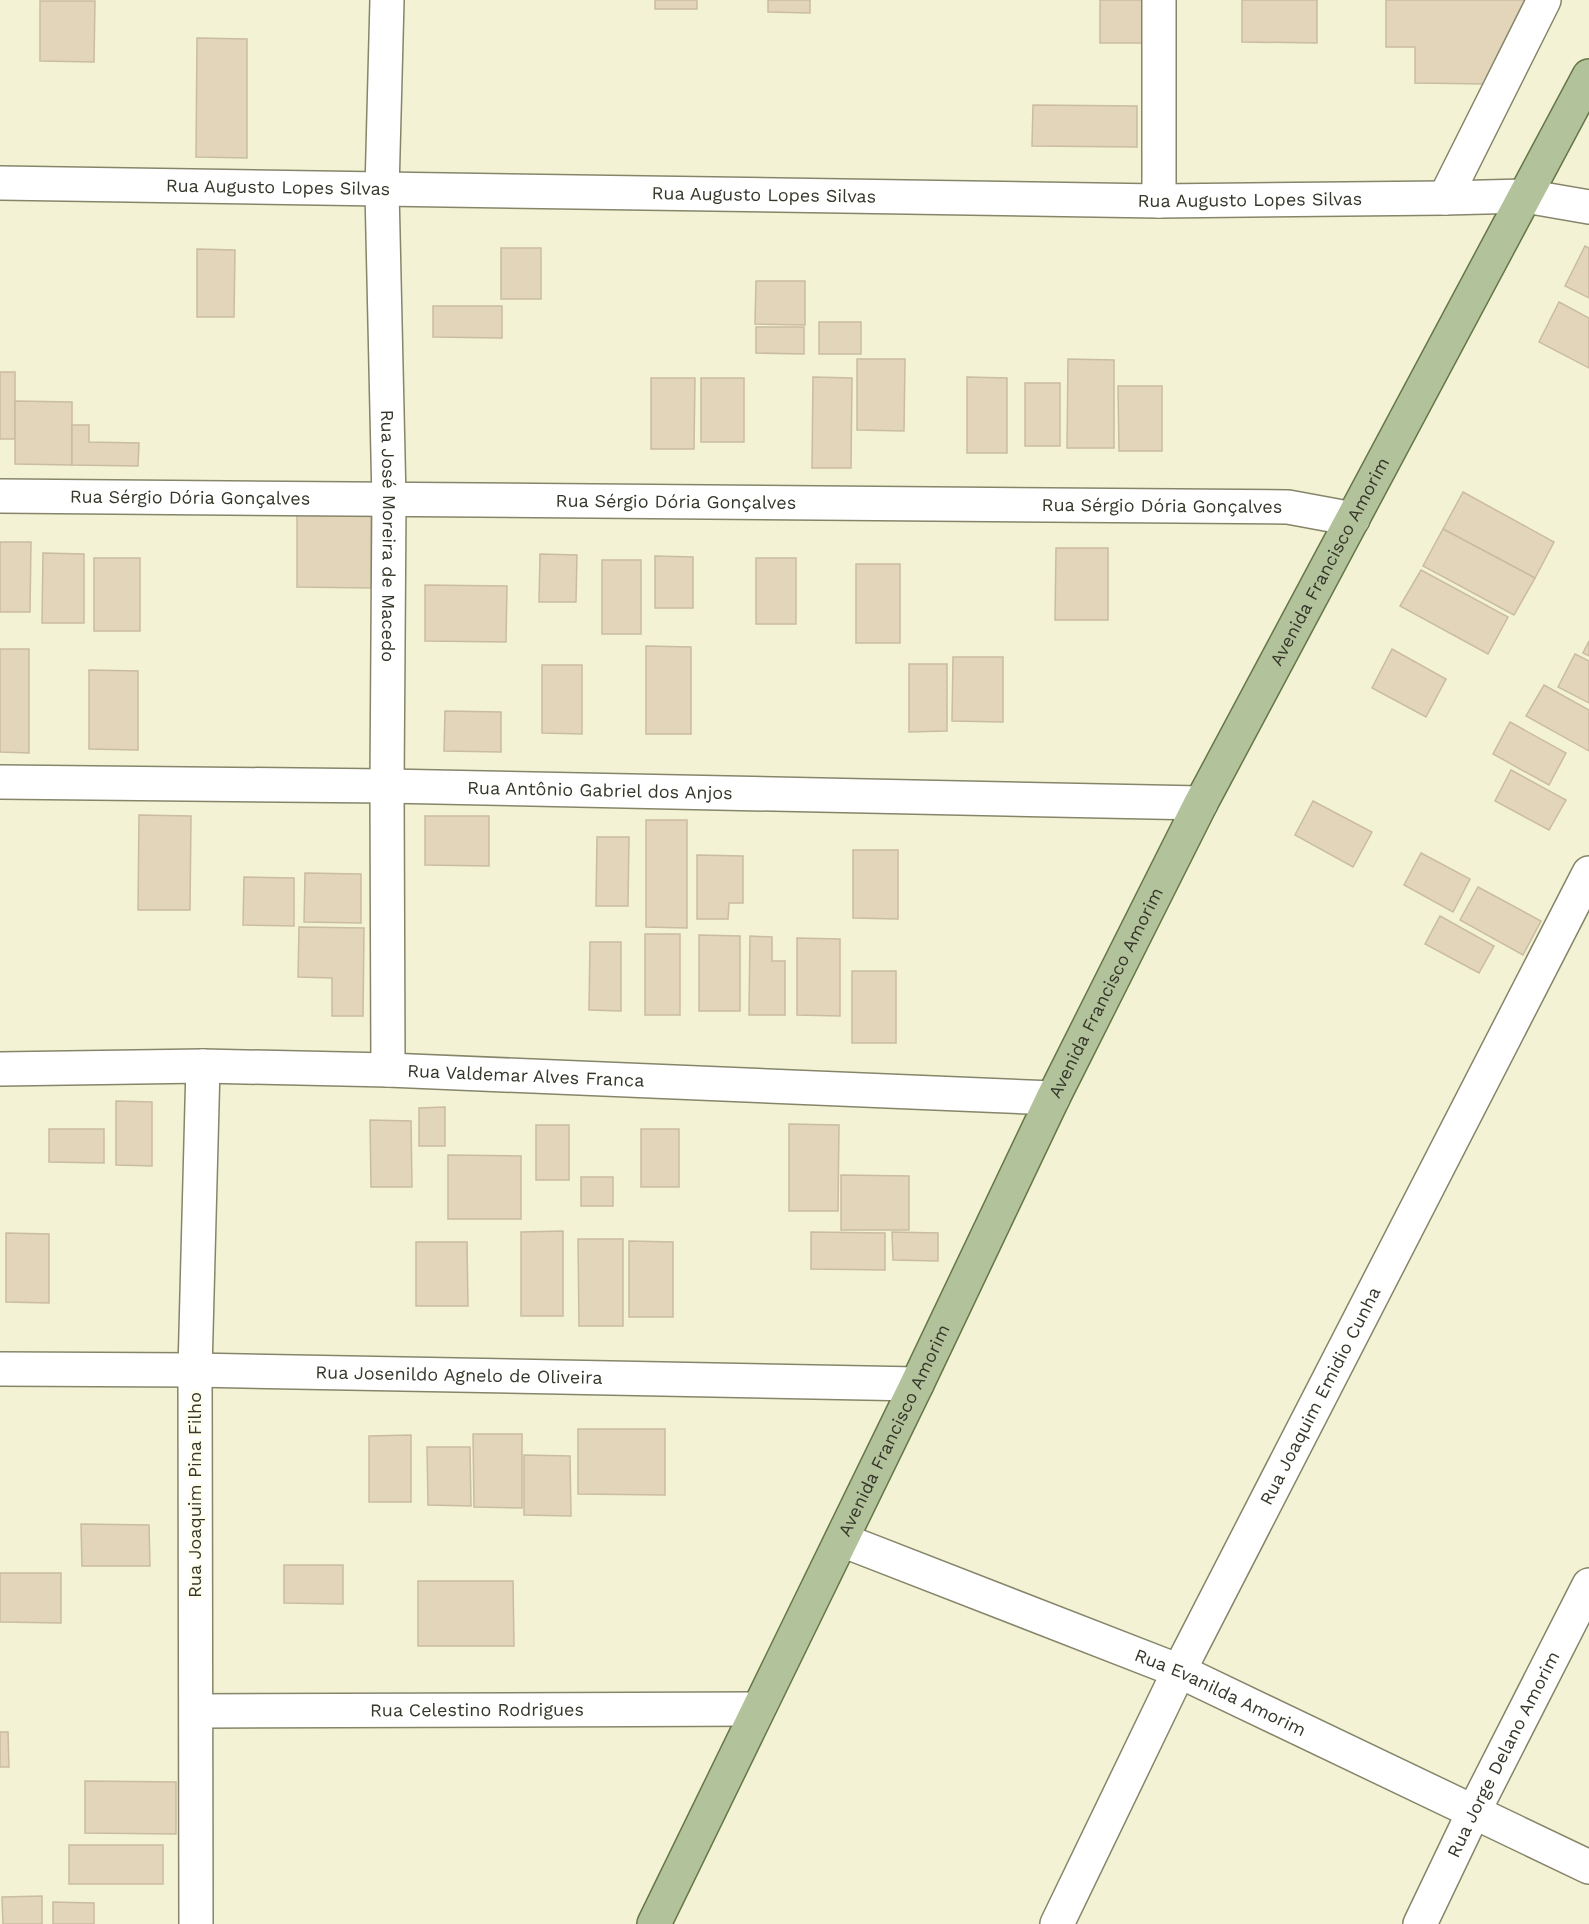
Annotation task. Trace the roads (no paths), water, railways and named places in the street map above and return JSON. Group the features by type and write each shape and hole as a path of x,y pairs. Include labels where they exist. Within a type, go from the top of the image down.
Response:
{"main road":[{"name":"Avenida Francisco Amorim","path":"654,1924 842,1540 1053,1098 1201,803 1589,76"}],"street":[{"name":"Rua José Moreira de Macedo","path":"387,0 382,190 389,500 388,1070"},
{"path":"1159,0 1159,201"},
{"path":"1445,198 1544,0"},
{"name":"Rua Augusto Lopes Silvas","path":"0,183 1159,201 1526,196 1589,207"},
{"name":"Rua Sérgio Dória Gonçalves","path":"0,496 1288,507 1353,519"},
{"name":"Rua Antônio Gabriel dos Anjos","path":"0,783 387,786 1201,803"},
{"name":"Rua Joaquim Emidio Cunha","path":"1057,1924 1179,1671 1588,876"},
{"name":"Rua Valdemar Alves Franca","path":"0,1069 202,1066 388,1070 1053,1098"},
{"name":"Rua Joaquim Pina Filho","path":"196,1924 195,1370 202,1066"},
{"name":"Rua Josenildo Agnelo de Oliveira","path":"0,1369 195,1370 917,1384"},
{"name":"Rua Evanilda Amorim","path":"842,1540 1179,1671 1589,1867"},
{"name":"Rua Jorge Delano Amorim","path":"1420,1924 1474,1811 1589,1585"},
{"name":"Rua Celestino Rodrigues","path":"196,1711 758,1709"}]}
